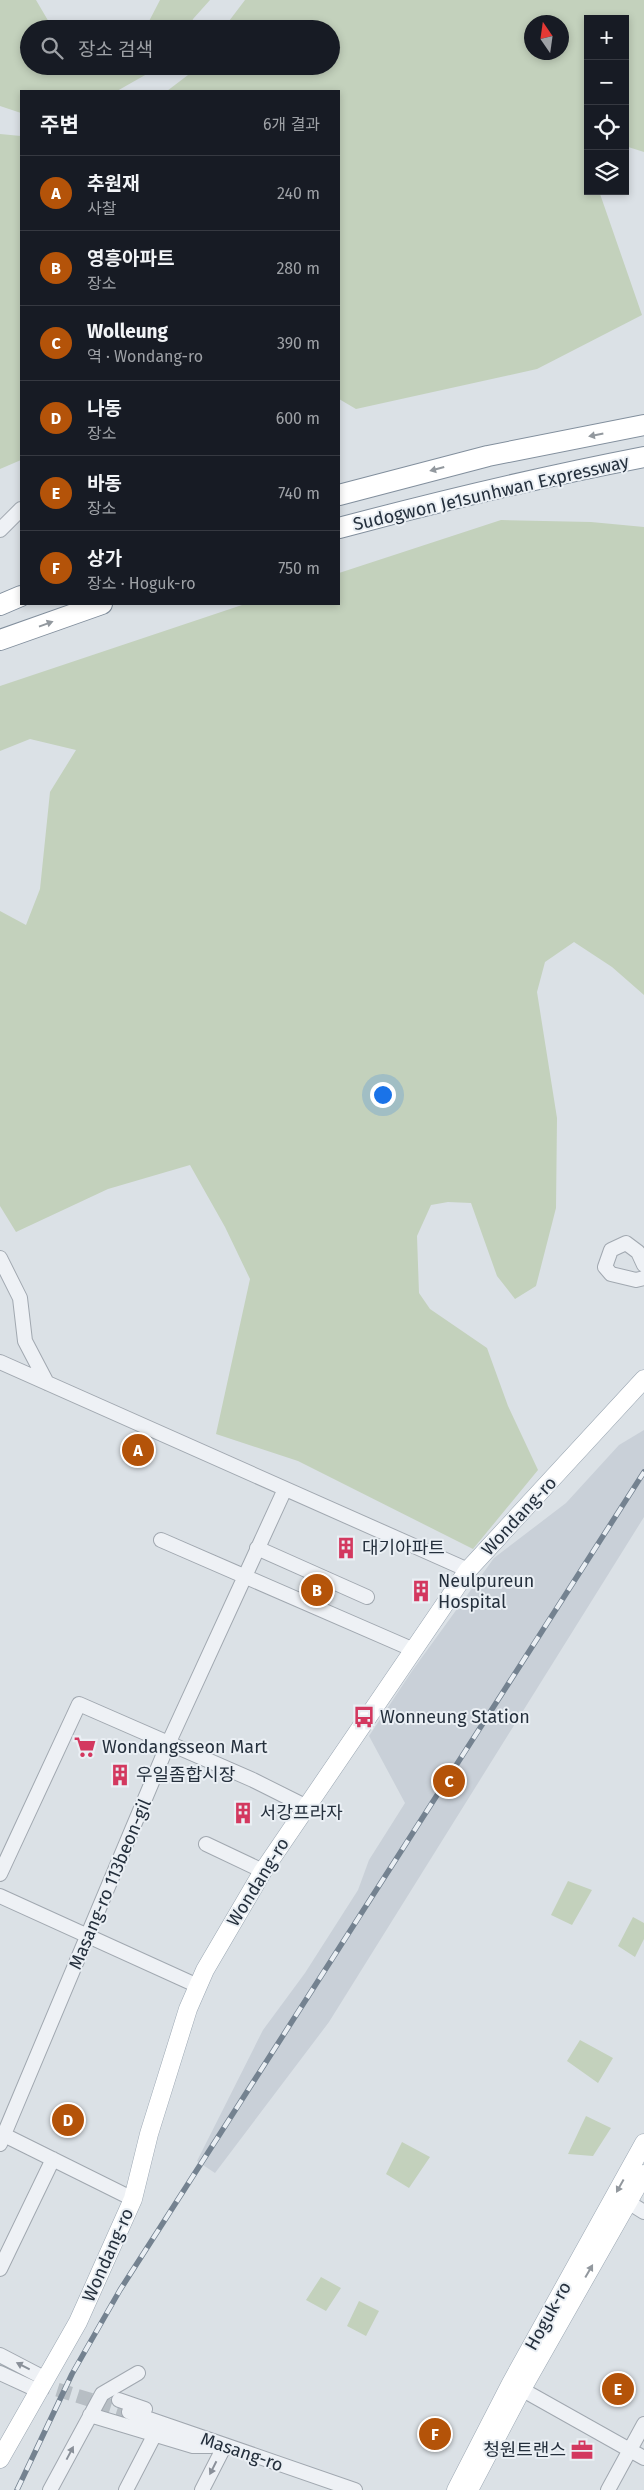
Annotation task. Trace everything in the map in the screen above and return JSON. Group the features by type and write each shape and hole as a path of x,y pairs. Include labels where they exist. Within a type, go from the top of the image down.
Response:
{"highway":[{"name":"Sudogwon Je1sunhwan Expressway","path":"340,495 488,456 644,425"},
{"name":"Sudogwon Je1sunhwan Expressway","path":"340,528 427,504 644,457"},
{"path":"0,605 20,596"},
{"path":"0,640 99,605"}],"main road":[{"name":"Wondang-ro","path":"0,2459 78,2322 133,2200 169,2068 198,1986 205,1970 263,1871 468,1570 644,1379"},
{"name":"Hoguk-ro","path":"470,2490 516,2386 644,2143"},
{"name":"Hoguk-ro","path":"456,2490 516,2386 644,2174"}],"street":[{"path":"0,530 20,511"},
{"path":"644,1265 638,1252 626,1243 610,1250 605,1267 611,1274 636,1280 644,1278"},
{"path":"0,1258 20,1298 25,1341 47,1383"},
{"path":"0,1362 468,1570"},
{"name":"Masang-ro 113beon-gil","path":"1,2137 89,1936 168,1744 284,1489"},
{"path":"161,1540 414,1650"},
{"path":"257,1548 367,1597"},
{"path":"0,1874 79,1704 253,1780 307,1808"},
{"path":"206,1844 263,1871"},
{"path":"0,1896 198,1986"},
{"path":"1,2137 53,2159 133,2200"},
{"path":"0,2269 53,2159"},
{"path":"628,2202 644,2212"},
{"path":"0,2355 42,2385"},
{"path":"0,2373 42,2385"},
{"path":"50,2490 102,2394 138,2373 119,2400 110,2420"},
{"path":"516,2386 644,2458"},
{"path":"119,2400 199,2429 224,2446"},
{"name":"Masang-ro","path":"129,2412 329,2486 354,2490"},
{"path":"90,2415 193,2446 224,2446"},
{"path":"608,2490 644,2424"},
{"path":"126,2490 155,2434"},
{"path":"202,2490 224,2446"}],"shaded area":[{"path":"644,1430 644,1517 329,2022 215,2173 197,2161 263,2030 305,1973 358,1890 369,1860 405,1803 369,1736 412,1671 494,1558 566,1503 619,1445"}],"green space":[{"path":"0,0 36,0 48,20 20,20 20,75 145,75 119,90 20,90 20,113 0,106"},
{"path":"160,0 210,0 193,20 150,20"},
{"path":"245,0 644,0 644,152 629,147 629,15 584,15 584,195 600,195 642,315 537,369 356,409 340,400 340,90 168,90 188,75 340,75 340,20 230,20"},
{"path":"0,134 20,136 20,460 0,469"},
{"path":"501,520 591,522 644,527 644,995 612,967 574,942 545,962 537,992 557,1118 556,1208 536,1286 515,1299 497,1276 471,1203 448,1202 431,1205 417,1236 419,1293 430,1309 487,1348 508,1406 538,1470 473,1549 298,1461 216,1434 250,1279 225,1227 190,1165 108,1189 16,1232 0,1206 0,911 26,925 40,889 50,792 76,750 30,739 0,751 0,686 242,605 340,605 340,573"},
{"path":"568,1881 592,1890 572,1925 551,1915"},
{"path":"633,1917 644,1923 644,1939 635,1957 618,1946"},
{"path":"580,2040 613,2058 598,2083 567,2061"},
{"path":"586,2116 611,2128 593,2156 568,2154"},
{"path":"402,2142 430,2157 409,2188 386,2174"},
{"path":"321,2277 341,2288 326,2311 306,2300"},
{"path":"359,2301 379,2311 366,2336 347,2326"}],"tunnel":[{"path":"0,2364 46,2386 129,2412"}],"railway":[{"path":"17,2490 72,2374 120,2290 644,1472"}],"place":[{"name":"추원재","path":"138,1450"},
{"name":"대기아파트","path":"346,1548"},
{"name":"영흥아파트","path":"317,1590"},
{"name":"Neulpureun Hospital","path":"421,1591"},
{"name":"Wonneung Station","path":"364,1717"},
{"name":"Wondangsseon Mart","path":"85,1747"},
{"name":"우일좀합시장","path":"120,1775"},
{"name":"Wolleung","path":"449,1781"},
{"name":"서강프라자","path":"243,1813"},
{"name":"나동","path":"68,2120"},
{"name":"바동","path":"618,2389"},
{"name":"상가","path":"435,2434"},
{"name":"청원트랜스","path":"582,2450"}]}
